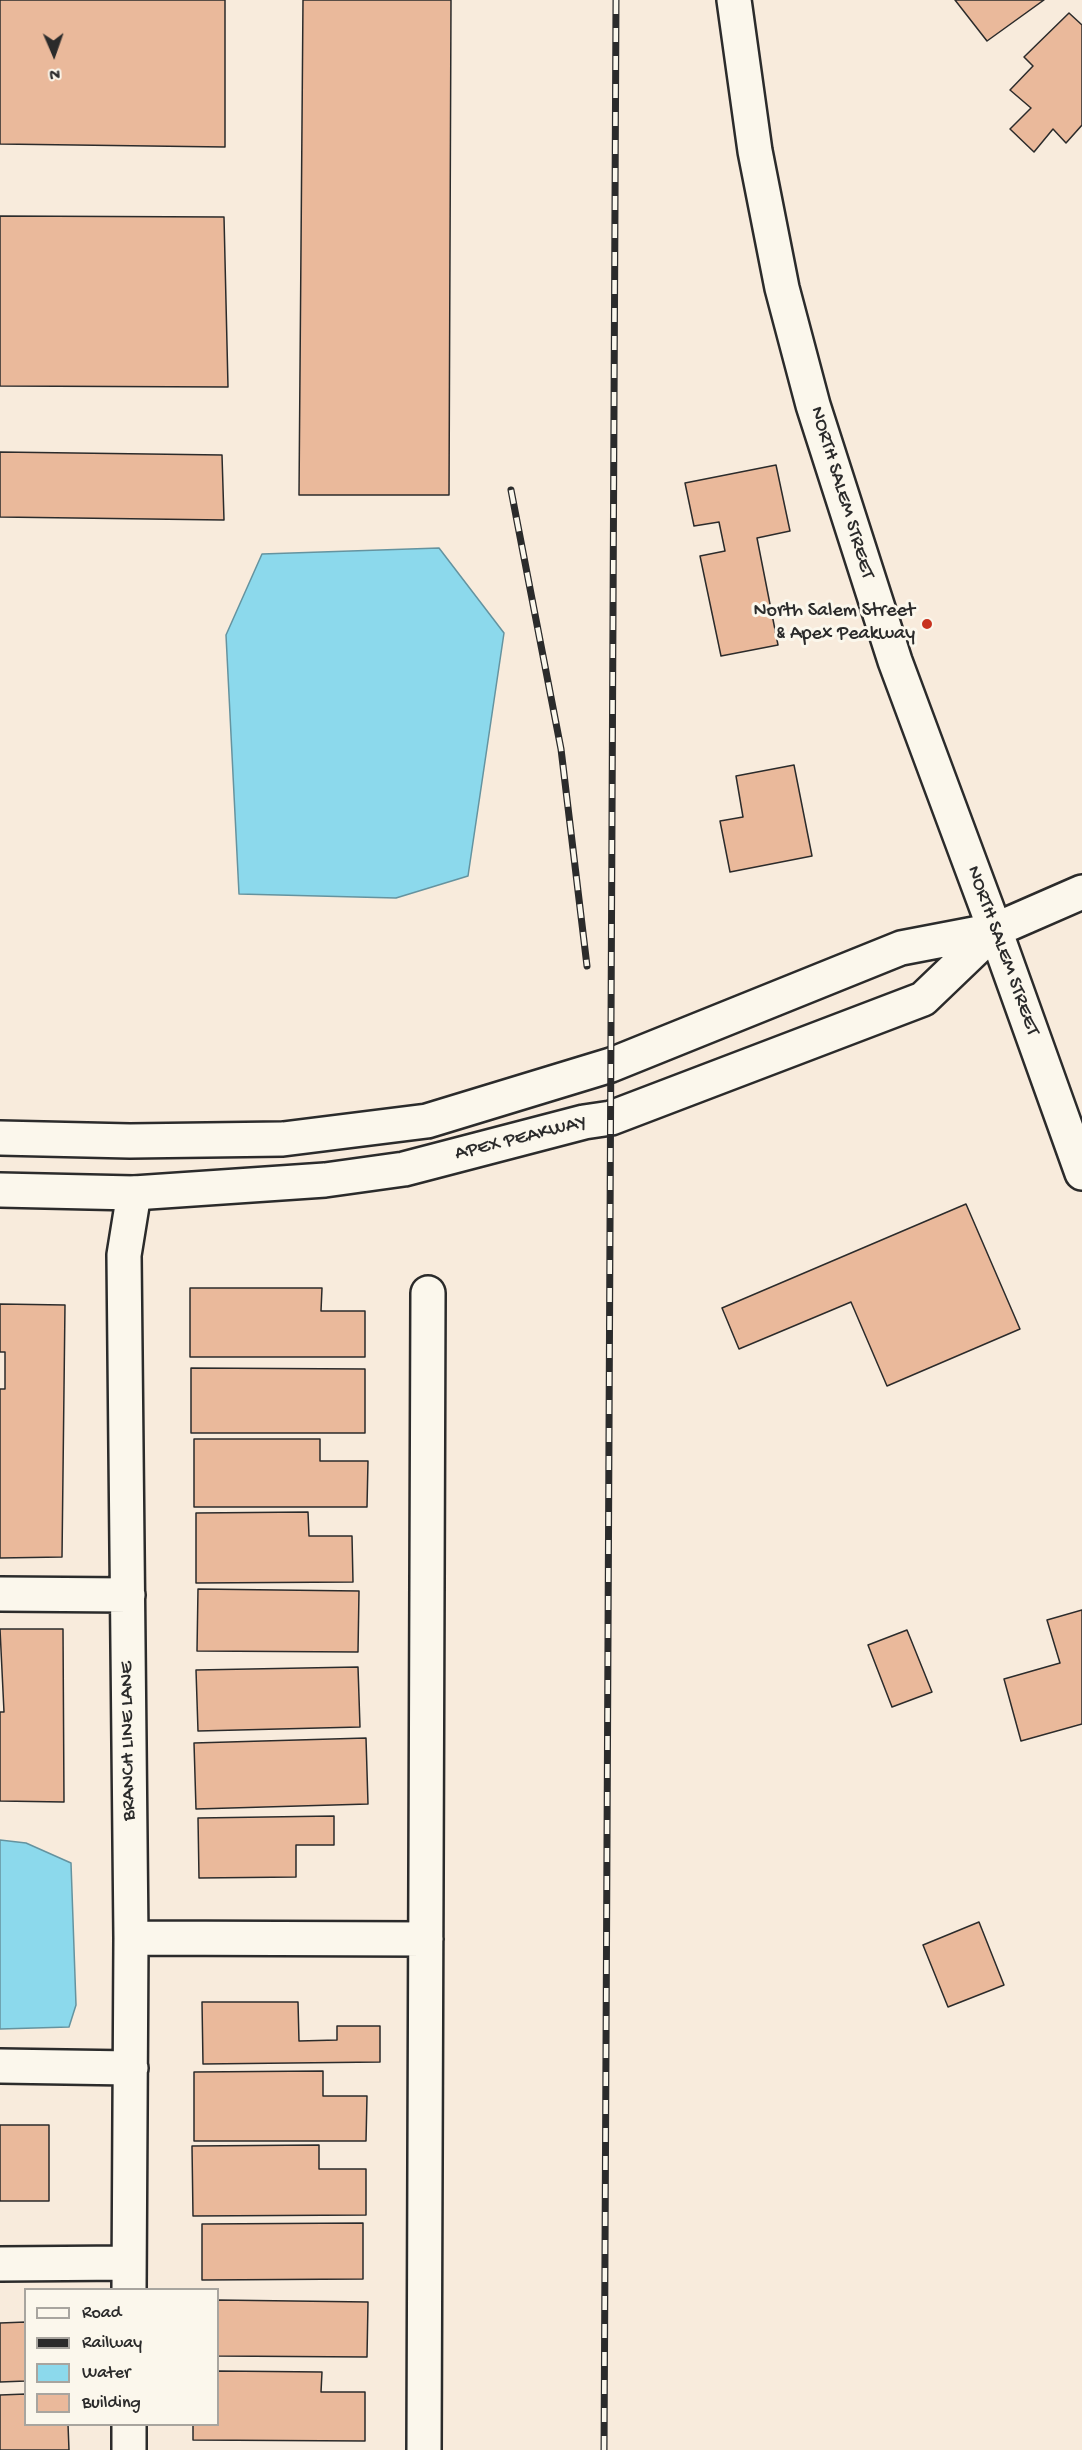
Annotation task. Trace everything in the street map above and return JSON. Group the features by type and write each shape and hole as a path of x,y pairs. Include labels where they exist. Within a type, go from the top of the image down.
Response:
{"main road":[{"name":"NORTH SALEM STREET","path":"734,0 755,151 782,288 813,405 895,662 995,930 1082,1173"},
{"name":"APEX PEAKWAY","path":"0,1138 130,1141 283,1139 427,1121 611,1065 901,948 995,930 1082,892"},
{"name":"APEX PEAKWAY","path":"0,1190 134,1193 325,1180 404,1169 584,1122 611,1118 923,999 995,930"},
{"name":"BRANCH LINE LANE","path":"129,2276 131,1938 124,1245 134,1193"},
{"path":"424,2450 428,1293"},
{"path":"0,1594 128,1594"},
{"path":"131,1938 426,1940"},
{"path":"0,2066 131,2068"},
{"path":"0,2264 129,2276"},
{"path":"129,2426 129,2450"}],"water":[{"path":"439,548 504,633 468,876 396,898 239,894 226,635 262,554"},
{"path":"0,1840 26,1843 71,1863 76,2005 69,2027 0,2029"}],"building":[{"path":"0,0 225,0 225,147 0,144"},
{"path":"303,0 451,0 449,495 299,495"},
{"path":"955,0 1044,0 987,41"},
{"path":"1069,13 1082,25 1082,125 1066,143 1053,129 1034,152 1010,129 1031,108 1010,90 1033,66 1024,57"},
{"path":"0,216 224,217 228,387 0,386"},
{"path":"0,452 222,455 224,520 0,517"},
{"path":"776,465 790,531 757,538 778,645 721,656 700,556 725,551 719,522 694,526 685,483"},
{"path":"794,765 812,856 730,872 720,821 743,817 736,776"},
{"path":"966,1204 1020,1329 887,1386 851,1302 739,1349 722,1308"},
{"path":"190,1288 322,1288 321,1311 365,1311 365,1357 190,1357"},
{"path":"0,1304 65,1305 62,1557 0,1558 0,1389 5,1389 5,1352 0,1352"},
{"path":"191,1368 365,1369 365,1433 191,1433"},
{"path":"194,1439 320,1439 320,1461 368,1461 367,1507 194,1507"},
{"path":"308,1512 309,1536 352,1536 353,1582 196,1583 196,1513"},
{"path":"198,1589 359,1591 358,1652 197,1651"},
{"path":"1082,1610 1082,1724 1021,1741 1004,1679 1060,1663 1047,1620"},
{"path":"0,1629 63,1629 64,1802 0,1801 0,1712 4,1712"},
{"path":"907,1630 932,1692 892,1707 868,1645"},
{"path":"358,1667 360,1727 198,1731 196,1670"},
{"path":"366,1738 368,1804 196,1809 194,1743"},
{"path":"334,1816 334,1845 296,1845 296,1877 199,1878 198,1818"},
{"path":"979,1922 1004,1985 948,2007 923,1945"},
{"path":"202,2002 298,2002 299,2041 337,2040 337,2026 380,2026 380,2062 203,2064"},
{"path":"323,2071 323,2096 367,2096 366,2141 194,2141 194,2072"},
{"path":"0,2125 49,2125 49,2201 0,2201"},
{"path":"319,2145 319,2169 366,2169 366,2215 193,2216 192,2146"},
{"path":"363,2223 363,2279 202,2280 202,2224"},
{"path":"219,2300 368,2302 367,2357 219,2356"},
{"path":"24,2322 24,2381 0,2382 0,2323"},
{"path":"219,2371 322,2372 321,2392 365,2392 365,2441 193,2440 193,2426 219,2426"},
{"path":"24,2394 24,2426 68,2426 69,2450 0,2450 0,2395"}],"railway":[{"path":"604,2450 616,0"},
{"path":"511,490 561,749 587,966"}],"place":[{"name":"North Salem Street & Apex Peakway","path":"927,624"}]}
